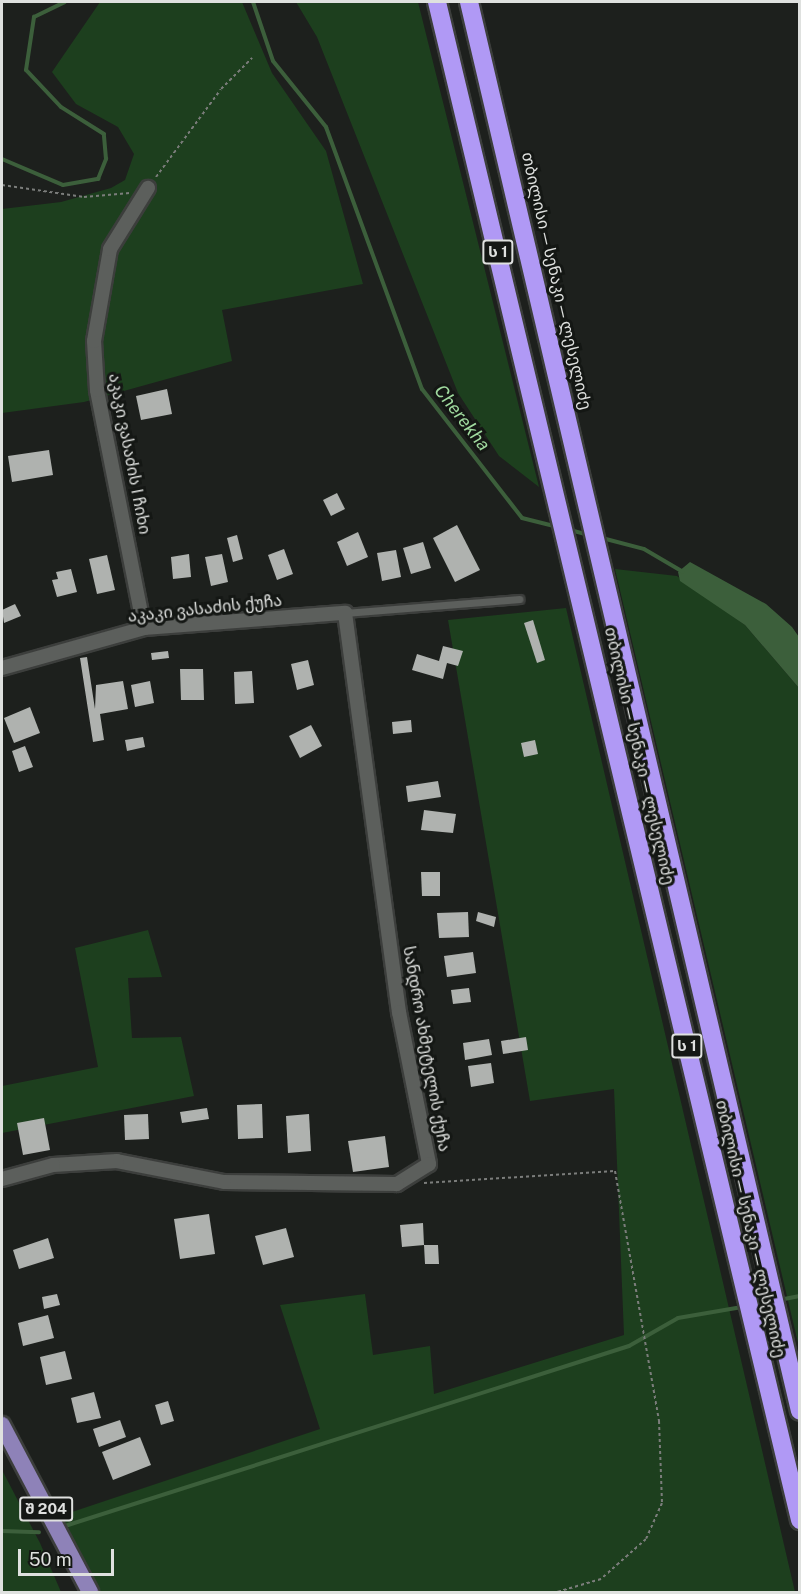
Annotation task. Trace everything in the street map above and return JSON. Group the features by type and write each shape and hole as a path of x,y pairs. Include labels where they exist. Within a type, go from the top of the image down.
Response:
{"highway":[{"name":"თბილისი — სენაკი — ლესელიძე","path":"437,2 800,1520"},
{"name":"თბილისი — სენაკი — ლესელიძე","path":"469,2 800,1411"}],"main road":[{"name":"შ 204","path":"2,1425 90,1593"}],"street":[{"name":"აკაკი ვასაძის I ჩიხი","path":"144,628 97,390 94,341 110,249 148,188"},
{"name":"აკაკი ვასაძის ქუჩა","path":"2,668 144,628 345,614"},
{"name":"სანდრო ახმეტელის ქუჩა","path":"345,614 399,1012 429,1164 397,1184"},
{"path":"2,1179 53,1165 117,1161 224,1182 397,1184"}],"lane":[{"path":"345,614 519,599"}],"path":[{"path":"2,185 84,197 148,188 221,89 252,58"},
{"path":"397,1184 615,1172 641,1332 659,1421 662,1503 646,1539 601,1579 557,1593"}],"shaded area":[{"path":"100,2 242,2 272,73 326,151 363,284 222,310 232,361 84,402 2,413 2,209 61,202 111,188 125,180 134,154 118,127 76,104 52,72"},
{"path":"296,2 418,2 539,487 499,456 458,393 317,37"},
{"path":"690,562 766,604 792,627 799,637 799,688 745,625 680,581 678,572"},
{"path":"615,569 677,576 745,625 799,688 799,1347"},
{"path":"566,608 795,1592 96,1592 60,1516 320,1429 280,1305 365,1294 373,1355 430,1346 434,1394 624,1335 614,1089 530,1101 448,620"},
{"path":"148,930 162,977 128,978 132,1038 181,1037 194,1096 2,1133 2,1086 98,1067 75,948"},
{"path":"2,1470 40,1543 61,1592 2,1592"}],"building":[{"path":"167,389 172,414 141,420 136,396"},
{"path":"49,450 53,475 12,482 8,456"},
{"path":"337,493 345,509 331,516 323,500"},
{"path":"457,525 480,570 455,582 433,538"},
{"path":"358,532 368,557 347,566 337,542"},
{"path":"237,535 243,559 233,562 227,538"},
{"path":"423,542 431,568 411,574 403,548"},
{"path":"284,549 293,574 277,580 268,555"},
{"path":"396,550 401,577 382,581 377,553"},
{"path":"189,554 191,577 173,579 171,557"},
{"path":"222,554 228,582 211,586 205,557"},
{"path":"107,555 115,590 97,594 89,559"},
{"path":"71,569 77,592 57,597 52,580 58,579 56,572"},
{"path":"15,604 21,616 4,623 2,610"},
{"path":"533,620 545,660 537,663 524,623"},
{"path":"443,646 463,651 458,666 447,663 443,679 412,670 417,654 439,661"},
{"path":"168,651 169,658 152,660 151,653"},
{"path":"87,657 95,709 96,685 123,681 128,709 100,714 104,740 93,742 80,658"},
{"path":"308,660 314,685 297,690 291,664"},
{"path":"180,669 203,669 204,700 181,700"},
{"path":"252,671 254,703 235,704 234,672"},
{"path":"150,681 154,703 135,707 131,685"},
{"path":"30,707 40,733 14,743 4,718"},
{"path":"411,720 412,732 393,734 392,722"},
{"path":"311,725 322,746 300,758 289,736"},
{"path":"143,737 145,747 127,751 125,740"},
{"path":"535,740 538,754 524,757 521,743"},
{"path":"25,746 33,767 19,772 12,751"},
{"path":"438,781 441,797 408,802 406,786"},
{"path":"424,810 456,814 453,833 421,830"},
{"path":"421,872 440,872 440,896 422,896"},
{"path":"468,912 469,937 439,938 437,913"},
{"path":"478,912 496,917 494,927 476,921"},
{"path":"473,952 476,973 447,977 444,956"},
{"path":"469,988 471,1002 453,1004 451,990"},
{"path":"526,1037 528,1050 503,1054 501,1041"},
{"path":"489,1039 492,1055 465,1060 463,1043"},
{"path":"491,1063 494,1083 471,1087 468,1066"},
{"path":"262,1104 263,1138 238,1139 237,1105"},
{"path":"207,1108 209,1119 182,1123 180,1112"},
{"path":"148,1114 149,1139 125,1140 124,1115"},
{"path":"309,1114 311,1151 288,1153 286,1116"},
{"path":"44,1118 50,1150 23,1155 17,1123"},
{"path":"385,1136 389,1167 353,1172 348,1141"},
{"path":"209,1214 215,1254 180,1259 174,1219"},
{"path":"423,1223 424,1245 402,1247 400,1225"},
{"path":"286,1228 294,1257 263,1265 255,1236"},
{"path":"48,1238 54,1258 19,1269 13,1250"},
{"path":"424,1245 438,1245 439,1264 425,1264"},
{"path":"57,1294 60,1305 44,1309 42,1297"},
{"path":"48,1315 54,1338 23,1346 18,1323"},
{"path":"65,1351 72,1379 46,1385 40,1357"},
{"path":"94,1392 101,1418 77,1423 71,1398"},
{"path":"168,1401 174,1421 161,1425 155,1405"},
{"path":"120,1420 126,1437 99,1447 93,1429"},
{"path":"140,1437 151,1465 113,1480 102,1452"}],"waterway":[{"name":"Cherekha","path":"2,159 63,185 98,179 106,159 104,134 61,107 26,70 34,17 65,2"},
{"name":"Cherekha","path":"253,2 273,61 326,127 422,389 522,518 557,527"},
{"name":"Cherekha","path":"570,530 589,535"},
{"name":"Cherekha","path":"602,538 644,549 683,572"},
{"path":"779,1300 800,1296"},
{"path":"753,1305 769,1302"},
{"path":"65,1526 629,1346 678,1318 742,1307"},
{"path":"2,1531 39,1532"}]}
